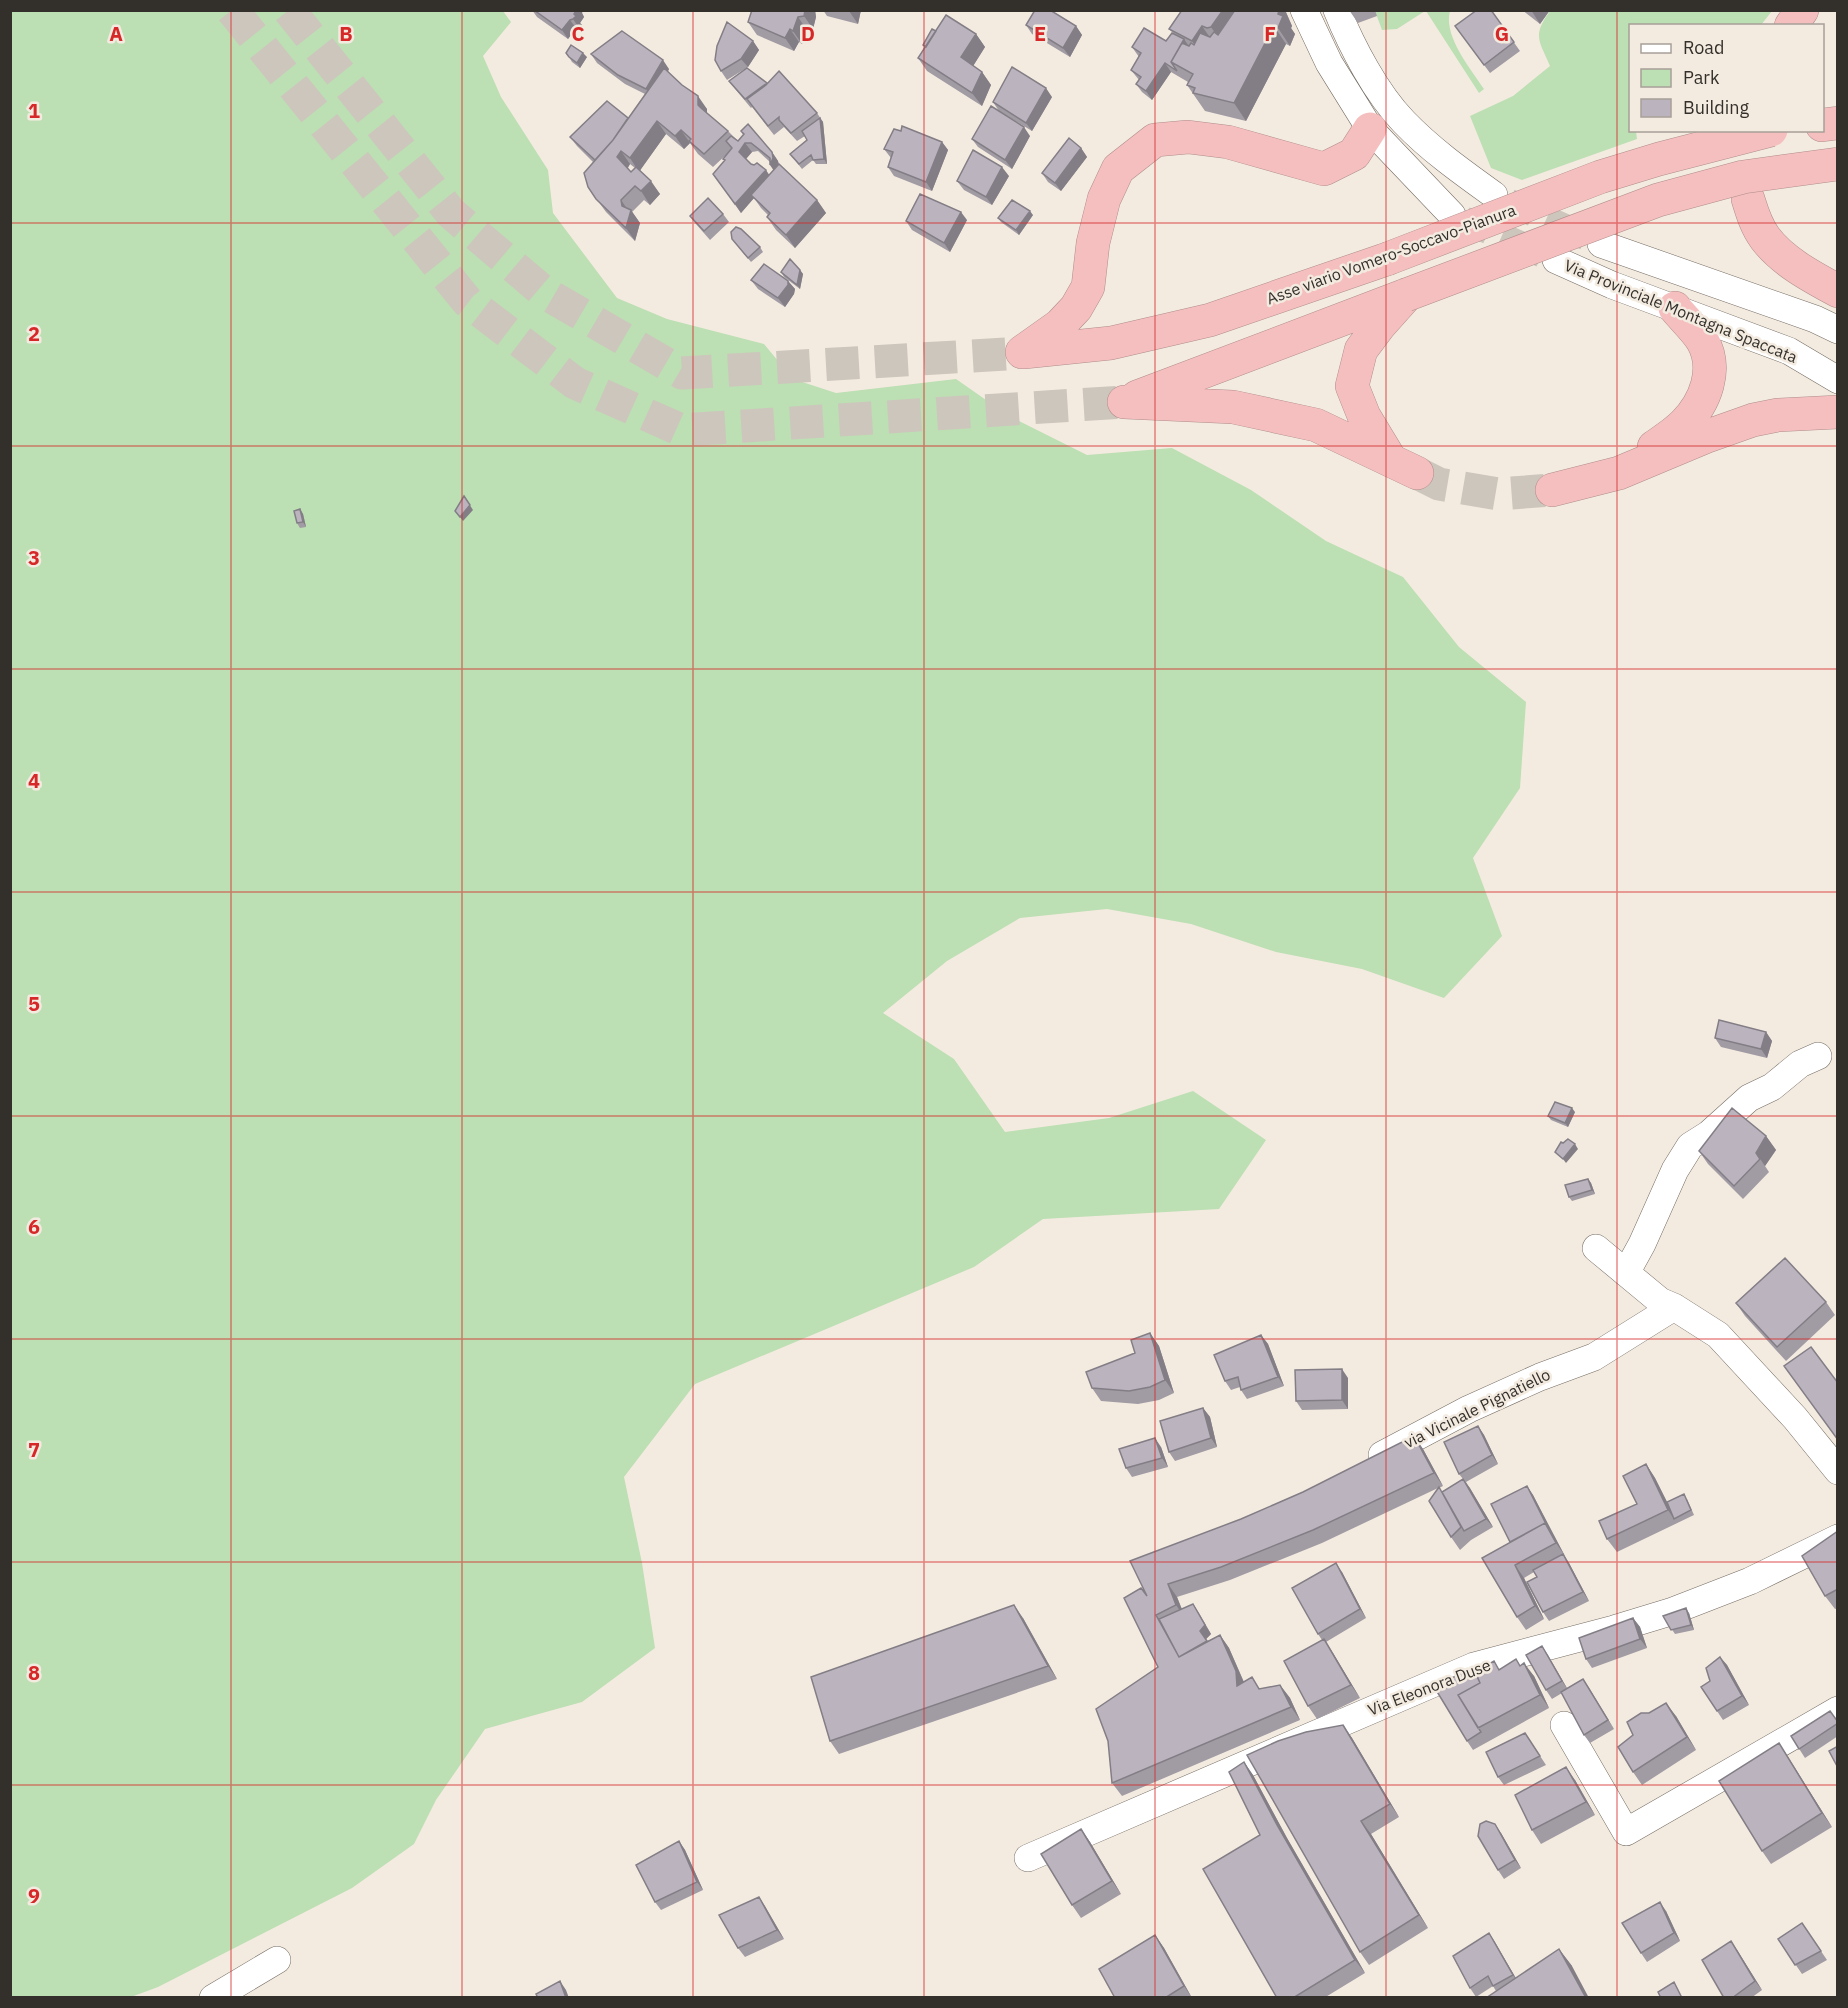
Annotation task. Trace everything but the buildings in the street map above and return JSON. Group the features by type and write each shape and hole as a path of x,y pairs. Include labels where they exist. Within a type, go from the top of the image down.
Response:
{"highway":[{"path":"1792,24 1802,10"},
{"name":"Asse viario Vomero-Soccavo-Pianura","path":"1370,129 1354,154 1324,169 1228,142 1188,137 1155,140 1118,169 1104,199 1093,243 1088,287 1076,308 1060,325 1014,353 1111,343 1210,320 1387,258 1600,177 1763,132"},
{"path":"1406,296 1361,350 1352,386 1365,416 1404,466 1316,425 1233,407 1124,402 1658,200 1743,177 1838,164"},
{"path":"1748,198 1756,224 1774,248 1795,266 1838,291"},
{"path":"1619,473 1682,426 1695,412 1704,396 1710,377 1709,359 1702,340 1675,308"},
{"path":"1552,490 1619,473 1705,437 1753,420 1778,415 1838,412"}],"street":[{"path":"1304,10 1329,63 1370,129 1452,215"},
{"path":"1336,10 1349,40 1377,86 1402,120 1444,159 1494,195"},
{"name":"Via Provinciale Montagna Spaccata","path":"1601,244 1815,319 1838,330"},
{"name":"Via Provinciale Montagna Spaccata","path":"1556,260 1612,285 1789,351 1838,380"},
{"path":"1626,1273 1642,1244 1675,1170 1690,1146 1709,1134 1749,1098 1772,1087 1800,1064 1818,1056"},
{"path":"1596,1248 1660,1301 1674,1306 1718,1335 1795,1418 1838,1470"},
{"name":"via Vicinale Pignatiello","path":"1359,1466 1469,1409 1540,1377 1594,1357 1674,1306"},
{"name":"Via Eleonora Duse","path":"1028,1858 1474,1666 1670,1612 1750,1581 1838,1538"},
{"path":"1564,1725 1626,1832 1838,1710"},
{"path":"213,1998 277,1960"}],"green space":[{"path":"11,11 503,11 511,22 483,56 501,97 548,170 553,213 617,298 667,319 764,344 793,379 836,393 956,379 1009,416 1087,455 1172,448 1251,490 1326,541 1403,577 1459,647 1526,702 1520,788 1473,858 1502,936 1444,998 1362,969 1276,952 1191,924 1107,909 1020,918 947,961 883,1013 954,1059 1005,1132 1109,1118 1193,1091 1266,1140 1219,1209 1043,1219 974,1267 695,1384 624,1477 642,1563 655,1648 582,1702 485,1729 436,1800 414,1844 352,1888 158,1987 131,1997 11,1998"},
{"path":"1375,11 1425,11 1397,29 1382,30"},
{"path":"1426,11 1450,11 1449,21 1454,41 1484,89 1479,93"},
{"path":"1550,11 1772,11 1762,24 1629,24 1629,132 1636,132 1637,139 1522,180 1491,168 1470,116 1513,96 1550,66 1539,38 1544,19"}],"tunnel":[{"path":"232,10 467,301 575,383 681,430 1124,402"},
{"path":"289,10 451,213 545,293 682,373 1006,354"},
{"path":"1509,202 1586,237"},
{"path":"1464,220 1542,254"},
{"path":"1417,473 1439,484 1498,494 1552,490"}]}
